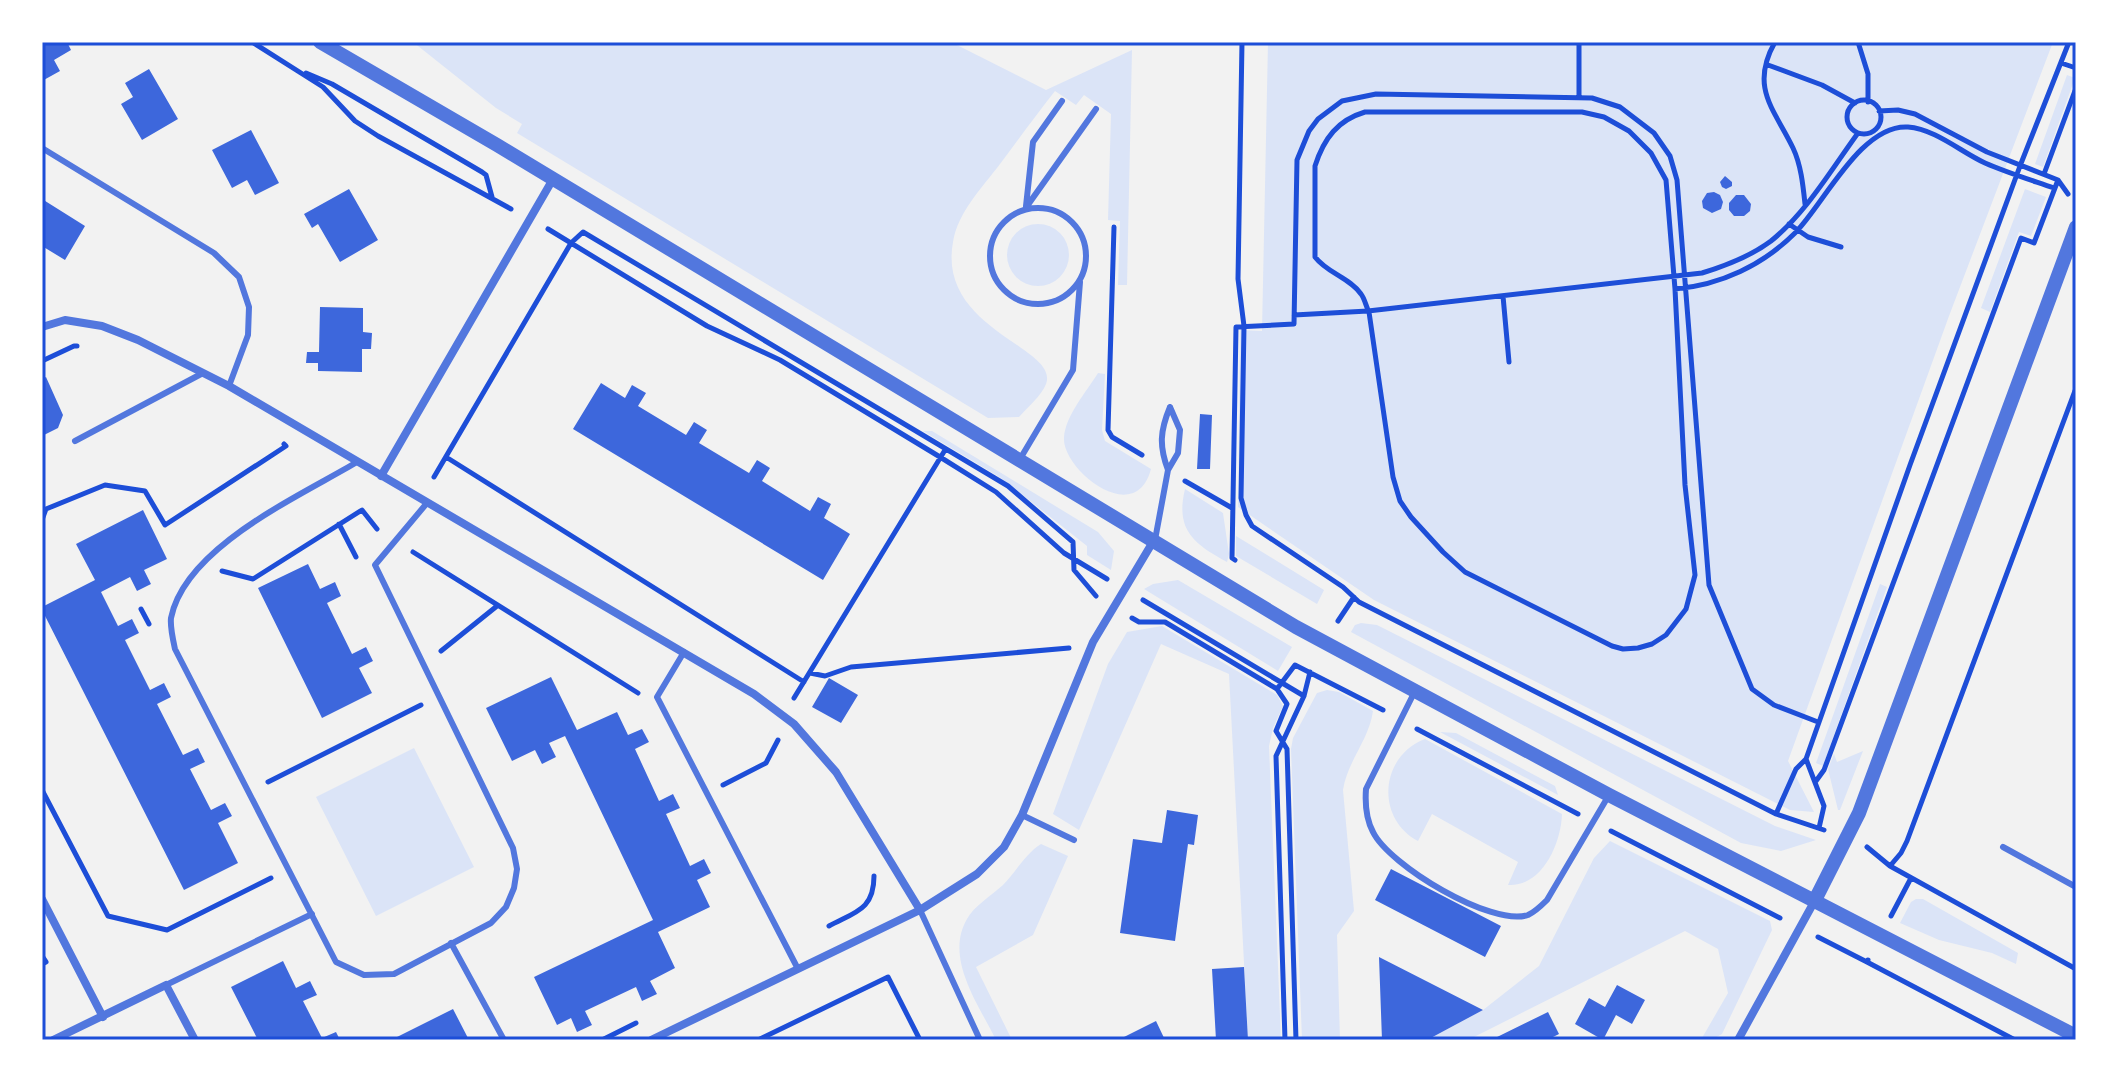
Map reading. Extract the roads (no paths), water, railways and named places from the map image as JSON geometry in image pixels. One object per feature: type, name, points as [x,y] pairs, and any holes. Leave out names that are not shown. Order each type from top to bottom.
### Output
[{"type":"street","points":[[320,42],[1296,627],[1414,693],[2076,1036]]},
{"type":"street","points":[[381,476],[553,179]]},
{"type":"street","points":[[1738,1040],[1859,813],[2076,227]]},
{"type":"street","points":[[42,327],[65,320],[102,326],[138,340],[229,386],[754,694],[794,724],[836,772],[920,910]]},
{"type":"street","points":[[651,1040],[920,910],[977,874],[1004,847],[1022,815],[1090,647],[1155,540]]},
{"type":"street","points":[[42,899],[103,1017]]},
{"type":"street","points":[[53,1040],[166,985],[195,1040]]},
{"type":"lane","points":[[1025,209],[1033,142],[1062,101]]},
{"type":"lane","points":[[1025,209],[1096,109]]},
{"type":"lane","points":[[42,148],[214,253],[239,277],[249,307],[248,335],[229,386]]},
{"type":"lane","points":[[1020,459],[1073,370],[1080,282],[1086,267],[1086,250],[1077,227],[1058,212],[1042,208],[1025,209],[999,227],[992,241],[992,271],[999,285],[1011,296],[1024,303],[1040,305],[1055,302],[1080,282]]},
{"type":"lane","points":[[75,441],[203,373]]},
{"type":"lane","points":[[1155,540],[1168,470],[1178,453],[1180,430],[1170,407],[1161,428],[1160,450],[1168,470]]},
{"type":"lane","points":[[357,462],[225,540],[188,578],[171,619],[175,649],[336,962],[364,975],[394,974],[491,923],[506,907],[514,888],[517,869],[513,848],[375,565],[427,503]]},
{"type":"lane","points":[[684,652],[657,697],[798,969]]},
{"type":"lane","points":[[1414,693],[1366,789],[1365,806],[1372,832],[1398,862],[1473,905],[1499,915],[1528,915],[1537,909],[1547,900],[1609,795]]},
{"type":"lane","points":[[1022,815],[1074,840]]},
{"type":"lane","points":[[2003,847],[2076,887]]},
{"type":"lane","points":[[920,910],[980,1040]]},
{"type":"lane","points":[[166,985],[312,914]]},
{"type":"lane","points":[[451,943],[504,1040]]}]
